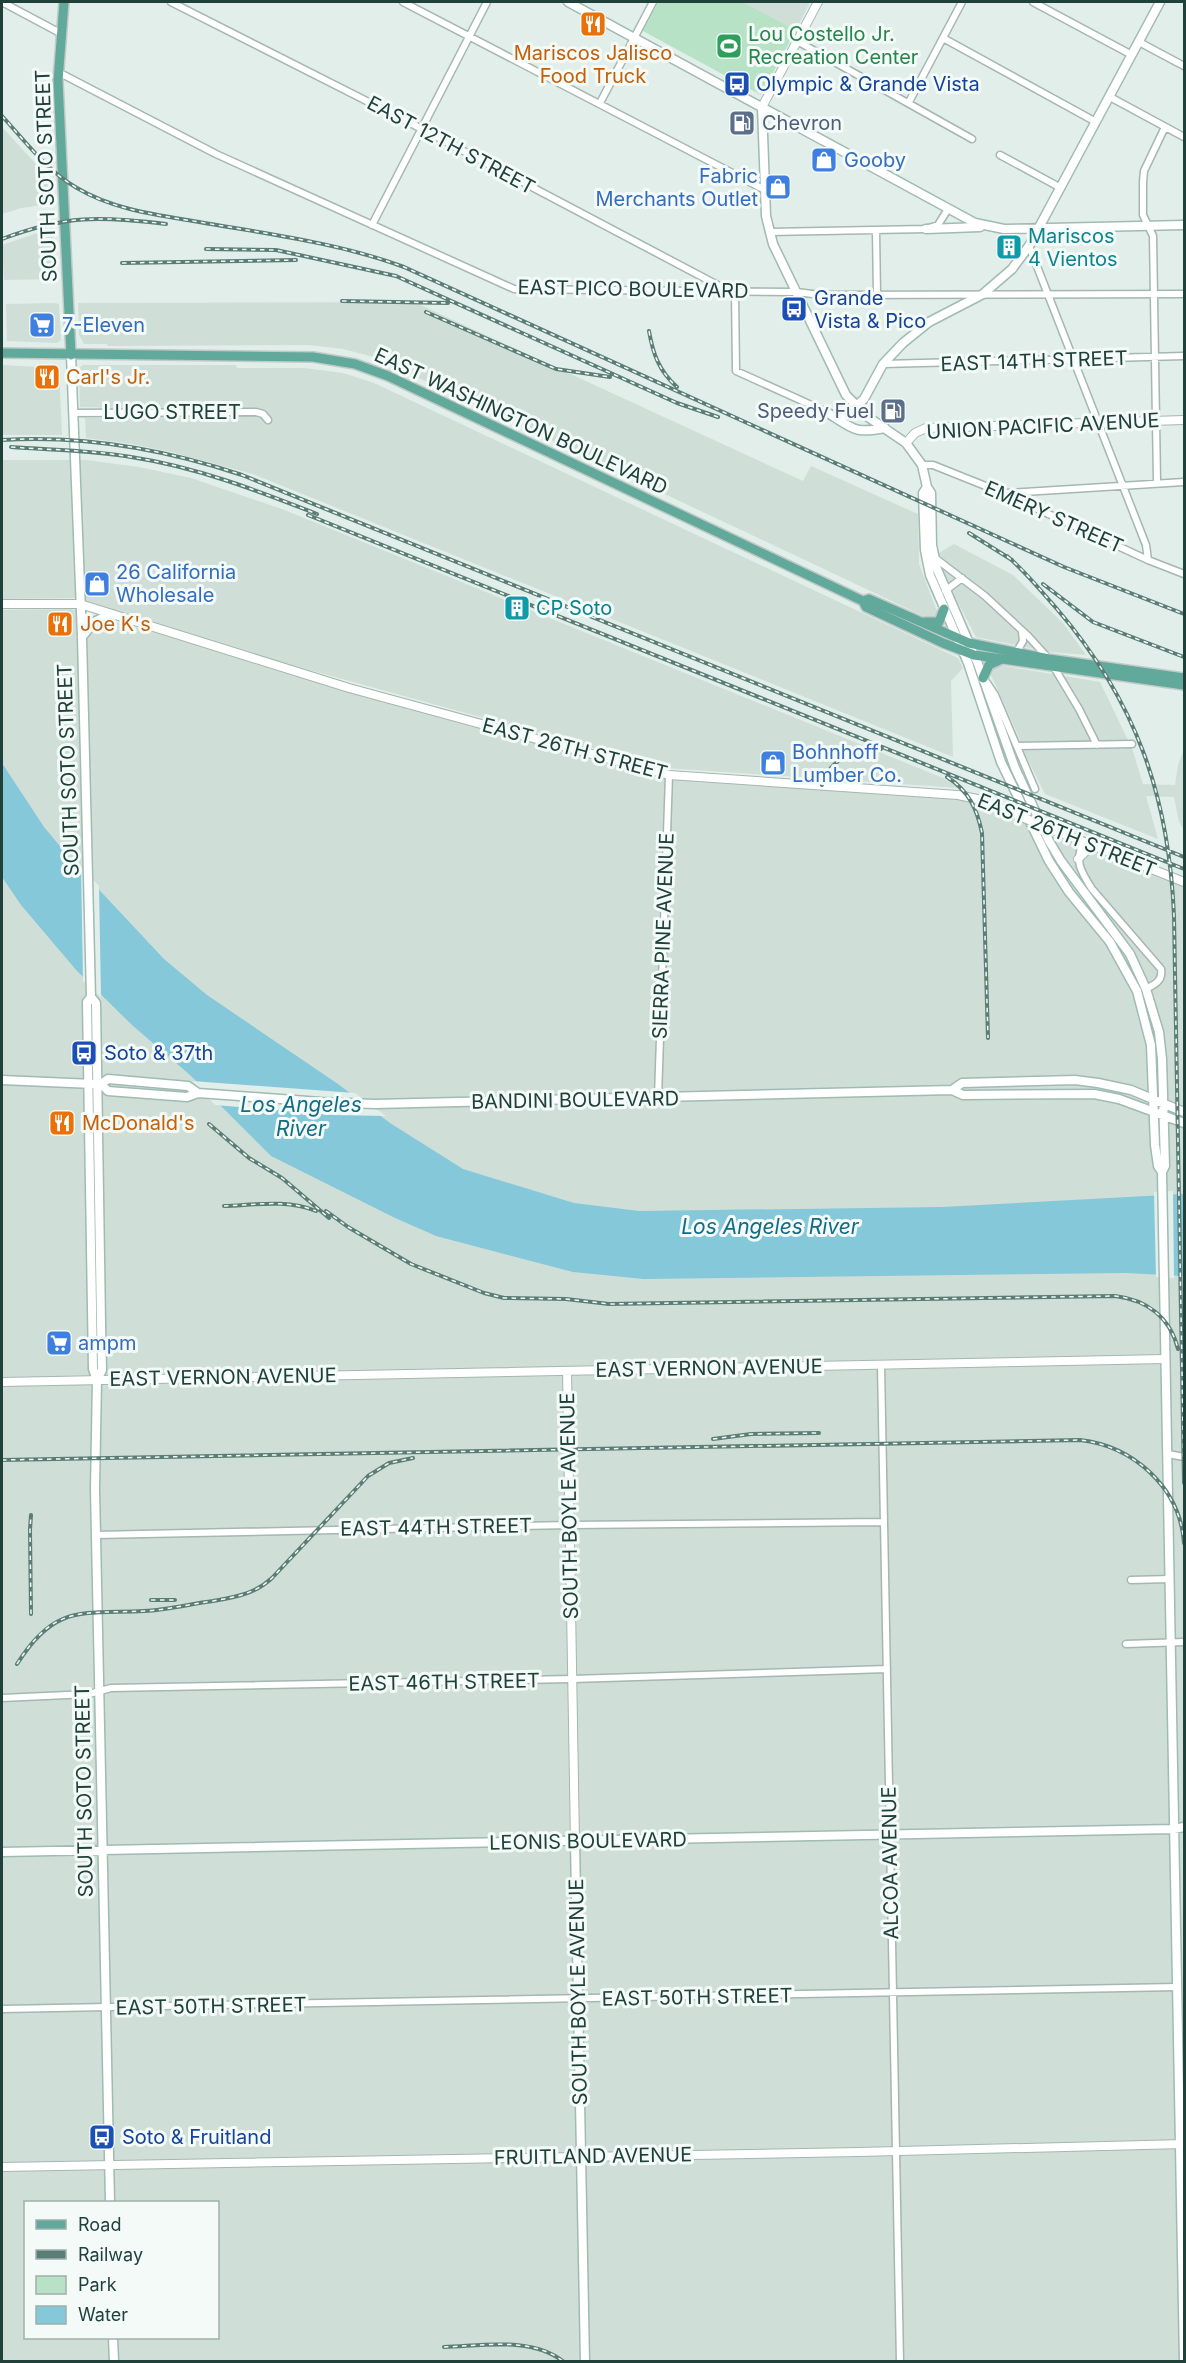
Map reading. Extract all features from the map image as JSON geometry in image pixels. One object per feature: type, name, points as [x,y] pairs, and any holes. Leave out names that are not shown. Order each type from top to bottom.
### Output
[{"type":"main road","name":"SOUTH SOTO STREET","points":[[64,2],[58,72],[82,637],[91,986],[91,998],[87,1002],[95,1084],[93,1369],[97,1380],[96,1535],[110,2201]]},
{"type":"main road","points":[[568,2],[948,210],[987,227]]},
{"type":"main road","points":[[856,406],[864,399],[884,364],[920,327],[983,294],[1012,269],[1039,228],[1160,2]]},
{"type":"main road","points":[[762,107],[769,232],[842,386],[856,406],[906,443],[922,465],[927,487],[931,493],[930,575],[958,639]]},
{"type":"main road","points":[[926,229],[1185,225]]},
{"type":"main road","name":"EAST WASHINGTON BOULEVARD","points":[[2,353],[313,357],[361,366],[388,375],[863,601],[866,607],[966,647],[1016,653],[1051,662],[1185,685]]},
{"type":"main road","points":[[828,413],[863,432],[885,428]]},
{"type":"main road","points":[[930,558],[966,647],[1001,762],[1036,838],[1059,877],[1110,942],[1133,983],[1150,1045],[1158,1166],[1162,1172]]},
{"type":"main road","name":"EAST WASHINGTON BOULEVARD","points":[[863,601],[869,599],[958,639],[974,655],[1000,660],[1051,662],[1185,678]]},
{"type":"main road","points":[[920,622],[939,621],[944,609]]},
{"type":"main road","points":[[82,637],[94,622],[110,614]]},
{"type":"main road","points":[[974,655],[1015,768],[1049,841],[1079,887],[1130,954],[1146,988],[1161,1045],[1165,1166],[1162,1172],[1182,2144],[1184,2361]]},
{"type":"main road","points":[[983,678],[989,665],[1000,660]]},
{"type":"main road","name":"BANDINI BOULEVARD","points":[[2,1080],[95,1084],[108,1090],[187,1097],[198,1093],[375,1104],[952,1090],[963,1095],[1094,1094],[1119,1099],[1181,1121]]},
{"type":"main road","name":"BANDINI BOULEVARD","points":[[952,1090],[962,1083],[1075,1080],[1120,1087],[1185,1112]]},
{"type":"main road","points":[[1164,1137],[1167,1128],[1181,1121]]},
{"type":"main road","points":[[1174,1800],[1184,1811]]},
{"type":"main road","name":"LEONIS BOULEVARD","points":[[2,1852],[575,1842],[1185,1827]]},
{"type":"main road","name":"SOUTH BOYLE AVENUE","points":[[575,1842],[585,2361]]},
{"type":"main road","points":[[113,2339],[114,2361]]},
{"type":"street","points":[[2,2],[62,34]]},
{"type":"street","name":"EAST 12TH STREET","points":[[171,2],[420,128],[732,291]]},
{"type":"street","points":[[403,2],[765,190]]},
{"type":"street","points":[[372,225],[487,2]]},
{"type":"street","points":[[600,103],[653,2]]},
{"type":"street","points":[[762,107],[818,2]]},
{"type":"street","points":[[909,102],[962,2]]},
{"type":"street","points":[[1033,2],[1132,55]]},
{"type":"street","points":[[943,38],[1096,122]]},
{"type":"street","points":[[797,41],[972,139]]},
{"type":"street","points":[[1139,42],[1185,66]]},
{"type":"street","name":"EAST PICO BOULEVARD","points":[[58,72],[216,154],[514,289],[796,292],[821,296],[1185,294]]},
{"type":"street","points":[[1110,97],[1185,137]]},
{"type":"street","points":[[1157,482],[1153,235],[1143,215],[1144,171],[1165,127]]},
{"type":"street","points":[[1000,155],[1061,188]]},
{"type":"street","points":[[769,232],[926,229],[938,225],[948,210]]},
{"type":"street","points":[[876,230],[877,295]]},
{"type":"street","points":[[1029,246],[1146,544],[1148,560]]},
{"type":"street","points":[[732,291],[736,371],[842,418],[856,406]]},
{"type":"street","name":"EAST 14TH STREET","points":[[884,364],[1185,356]]},
{"type":"street","name":"LUGO STREET","points":[[73,413],[256,412],[263,414],[268,420]]},
{"type":"street","name":"UNION PACIFIC AVENUE","points":[[906,443],[915,433],[926,428],[1185,420]]},
{"type":"street","name":"EMERY STREET","points":[[922,465],[933,465],[1004,493],[1148,560],[1185,574]]},
{"type":"street","points":[[1004,493],[1185,482]]},
{"type":"street","points":[[930,558],[962,578],[1009,617],[1051,662],[1097,745]]},
{"type":"street","points":[[945,591],[962,578]]},
{"type":"street","name":"EAST 26TH STREET","points":[[2,604],[80,604],[349,688],[669,775],[958,795],[977,799],[1185,882]]},
{"type":"street","points":[[1016,653],[1023,641],[1022,631]]},
{"type":"street","points":[[983,678],[995,695],[1035,789]]},
{"type":"street","points":[[1017,746],[1132,744]]},
{"type":"street","name":"SIERRA PINE AVENUE","points":[[658,1097],[669,775]]},
{"type":"street","points":[[1083,841],[1078,859],[1081,870],[1092,889],[1161,969],[1160,980],[1146,988]]},
{"type":"street","points":[[1078,859],[1086,851],[1098,847]]},
{"type":"street","name":"EAST VERNON AVENUE","points":[[2,1382],[1165,1359]]},
{"type":"street","name":"ALCOA AVENUE","points":[[881,1365],[900,2361]]},
{"type":"street","name":"SOUTH BOYLE AVENUE","points":[[567,1371],[575,1842]]},
{"type":"street","points":[[1168,1454],[1185,1457]]},
{"type":"street","name":"EAST 44TH STREET","points":[[96,1535],[570,1525],[884,1522]]},
{"type":"street","points":[[1131,1580],[1170,1579]]},
{"type":"street","points":[[1126,1644],[1185,1642]]},
{"type":"street","name":"EAST 46TH STREET","points":[[2,1698],[89,1694],[123,1688],[572,1679],[887,1669]]},
{"type":"street","name":"EAST 50TH STREET","points":[[2,2009],[1177,1988]]},
{"type":"street","name":"FRUITLAND AVENUE","points":[[2,2167],[1182,2144]]},
{"type":"shaded area","points":[[743,2],[810,2],[796,30]]},
{"type":"shaded area","points":[[2,127],[47,176],[50,204],[21,208],[2,214]]},
{"type":"shaded area","points":[[52,228],[58,279],[4,280],[2,245]]},
{"type":"shaded area","points":[[414,302],[803,481],[811,466],[918,514],[919,564],[938,614],[932,620],[374,357],[343,349],[309,345],[108,346],[107,344],[84,344],[79,335],[78,303]]},
{"type":"shaded area","points":[[6,304],[59,304],[61,340],[57,343],[7,341]]},
{"type":"shaded area","points":[[2,365],[59,368],[62,435],[2,435]]},
{"type":"shaded area","points":[[83,365],[236,365],[237,368],[305,368],[343,373],[374,383],[958,658],[963,668],[951,681],[953,757],[253,474],[171,452],[86,438],[85,418],[117,418],[117,408],[80,407],[79,368]]},
{"type":"shaded area","points":[[2,460],[86,460],[139,467],[191,478],[282,509],[943,778],[959,788],[665,768],[259,656],[75,598],[2,599]]},
{"type":"shaded area","points":[[954,544],[1013,575],[1063,623],[1086,655],[1050,652],[976,637],[955,597],[937,554]]},
{"type":"shaded area","points":[[71,609],[661,776],[700,782],[964,799],[1184,887],[1184,2137],[1177,2137],[1181,2361],[2,2361],[2,610]]},
{"type":"shaded area","points":[[998,665],[1100,682],[1128,740],[1021,742],[991,675],[992,669]]},
{"type":"shaded area","points":[[1132,748],[1143,784],[1175,785],[1178,765],[1184,749],[1184,830],[1179,822],[1174,797],[1146,796],[1158,839],[1045,794],[1023,750]]},
{"type":"green space","name":"Lou Costello Jr. Recreation Center","points":[[658,2],[743,2],[796,30],[761,95],[643,31]]},
{"type":"water","name":"Los Angeles River","points":[[2,763],[44,827],[74,863],[164,959],[207,995],[338,1084],[390,1123],[463,1169],[574,1203],[639,1211],[942,1207],[1184,1194],[1184,1276],[1126,1273],[644,1279],[573,1272],[436,1236],[271,1156],[190,1075],[132,1025],[77,971],[21,905],[2,877]]},
{"type":"pier","points":[[81,867],[99,886],[101,997],[83,981]]},
{"type":"pier","points":[[192,1081],[355,1093],[386,1116],[332,1115],[215,1105]]},
{"type":"pier","points":[[1173,1191],[1174,1278],[1156,1277],[1154,1192]]},
{"type":"railway","points":[[2,116],[56,173],[77,188],[106,202],[136,211],[329,245],[404,267],[1064,567],[1184,614]]},
{"type":"railway","points":[[2,239],[45,225],[83,220],[102,219],[166,224]]},
{"type":"railway","points":[[206,249],[276,250],[396,276],[677,403],[718,417]]},
{"type":"railway","points":[[122,263],[296,260]]},
{"type":"railway","points":[[342,301],[448,303]]},
{"type":"railway","points":[[426,312],[556,369],[610,377]]},
{"type":"railway","points":[[649,331],[658,362],[677,387]]},
{"type":"railway","points":[[2,440],[63,440],[123,446],[183,458],[242,475],[1184,857]]},
{"type":"railway","points":[[11,447],[101,453],[155,461],[225,480],[317,514]]},
{"type":"railway","points":[[308,515],[1184,869]]},
{"type":"railway","points":[[969,533],[1012,560]]},
{"type":"railway","points":[[1007,556],[1057,609],[1085,644],[1108,679],[1143,752],[1156,790],[1165,830],[1174,916],[1184,1483]]},
{"type":"railway","points":[[1043,584],[1093,622],[1184,657]]},
{"type":"railway","points":[[822,785],[831,768],[845,756],[862,749],[881,749]]},
{"type":"railway","points":[[947,777],[955,782],[971,801],[982,833],[988,1038]]},
{"type":"railway","points":[[209,1124],[249,1158],[282,1178],[329,1218]]},
{"type":"railway","points":[[224,1206],[282,1204],[316,1211]]},
{"type":"railway","points":[[326,1211],[348,1227],[411,1264],[484,1293],[504,1298],[566,1299],[609,1304],[1115,1296],[1137,1301],[1156,1312],[1169,1328],[1178,1349]]},
{"type":"railway","points":[[713,1439],[751,1434],[819,1433]]},
{"type":"railway","points":[[2,1460],[1080,1440],[1118,1451],[1135,1460],[1150,1473],[1174,1504],[1181,1523],[1184,1543]]},
{"type":"railway","points":[[17,1664],[44,1631],[71,1616],[170,1608],[229,1598],[259,1588],[272,1578],[368,1476],[389,1463],[413,1458]]},
{"type":"railway","points":[[31,1515],[31,1614]]},
{"type":"railway","points":[[151,1600],[175,1600]]},
{"type":"railway","points":[[444,2347],[506,2344],[537,2349],[564,2362]]},
{"type":"place","name":"Mariscos Jalisco Food Truck","points":[[593,24]]},
{"type":"place","name":"Lou Costello Jr. Recreation Center","points":[[729,46]]},
{"type":"place","name":"Olympic & Grande Vista","points":[[737,84]]},
{"type":"place","name":"Chevron","points":[[742,123]]},
{"type":"place","name":"Gooby","points":[[824,160]]},
{"type":"place","name":"Fabric Merchants Outlet","points":[[778,187]]},
{"type":"place","name":"Mariscos 4 Vientos","points":[[1009,247]]},
{"type":"place","name":"Grande Vista & Pico","points":[[794,309]]},
{"type":"place","name":"7-Eleven","points":[[42,325]]},
{"type":"place","name":"Carl's Jr.","points":[[47,377]]},
{"type":"place","name":"Speedy Fuel","points":[[893,411]]},
{"type":"place","name":"26 California Wholesale","points":[[97,584]]},
{"type":"place","name":"CP Soto","points":[[517,608]]},
{"type":"place","name":"Joe K's","points":[[60,624]]},
{"type":"place","name":"Bohnhoff Lumber Co.","points":[[773,763]]},
{"type":"place","name":"Soto & 37th","points":[[84,1053]]},
{"type":"place","name":"McDonald's","points":[[62,1123]]},
{"type":"place","name":"ampm","points":[[59,1343]]},
{"type":"place","name":"Soto & Fruitland","points":[[102,2137]]}]
